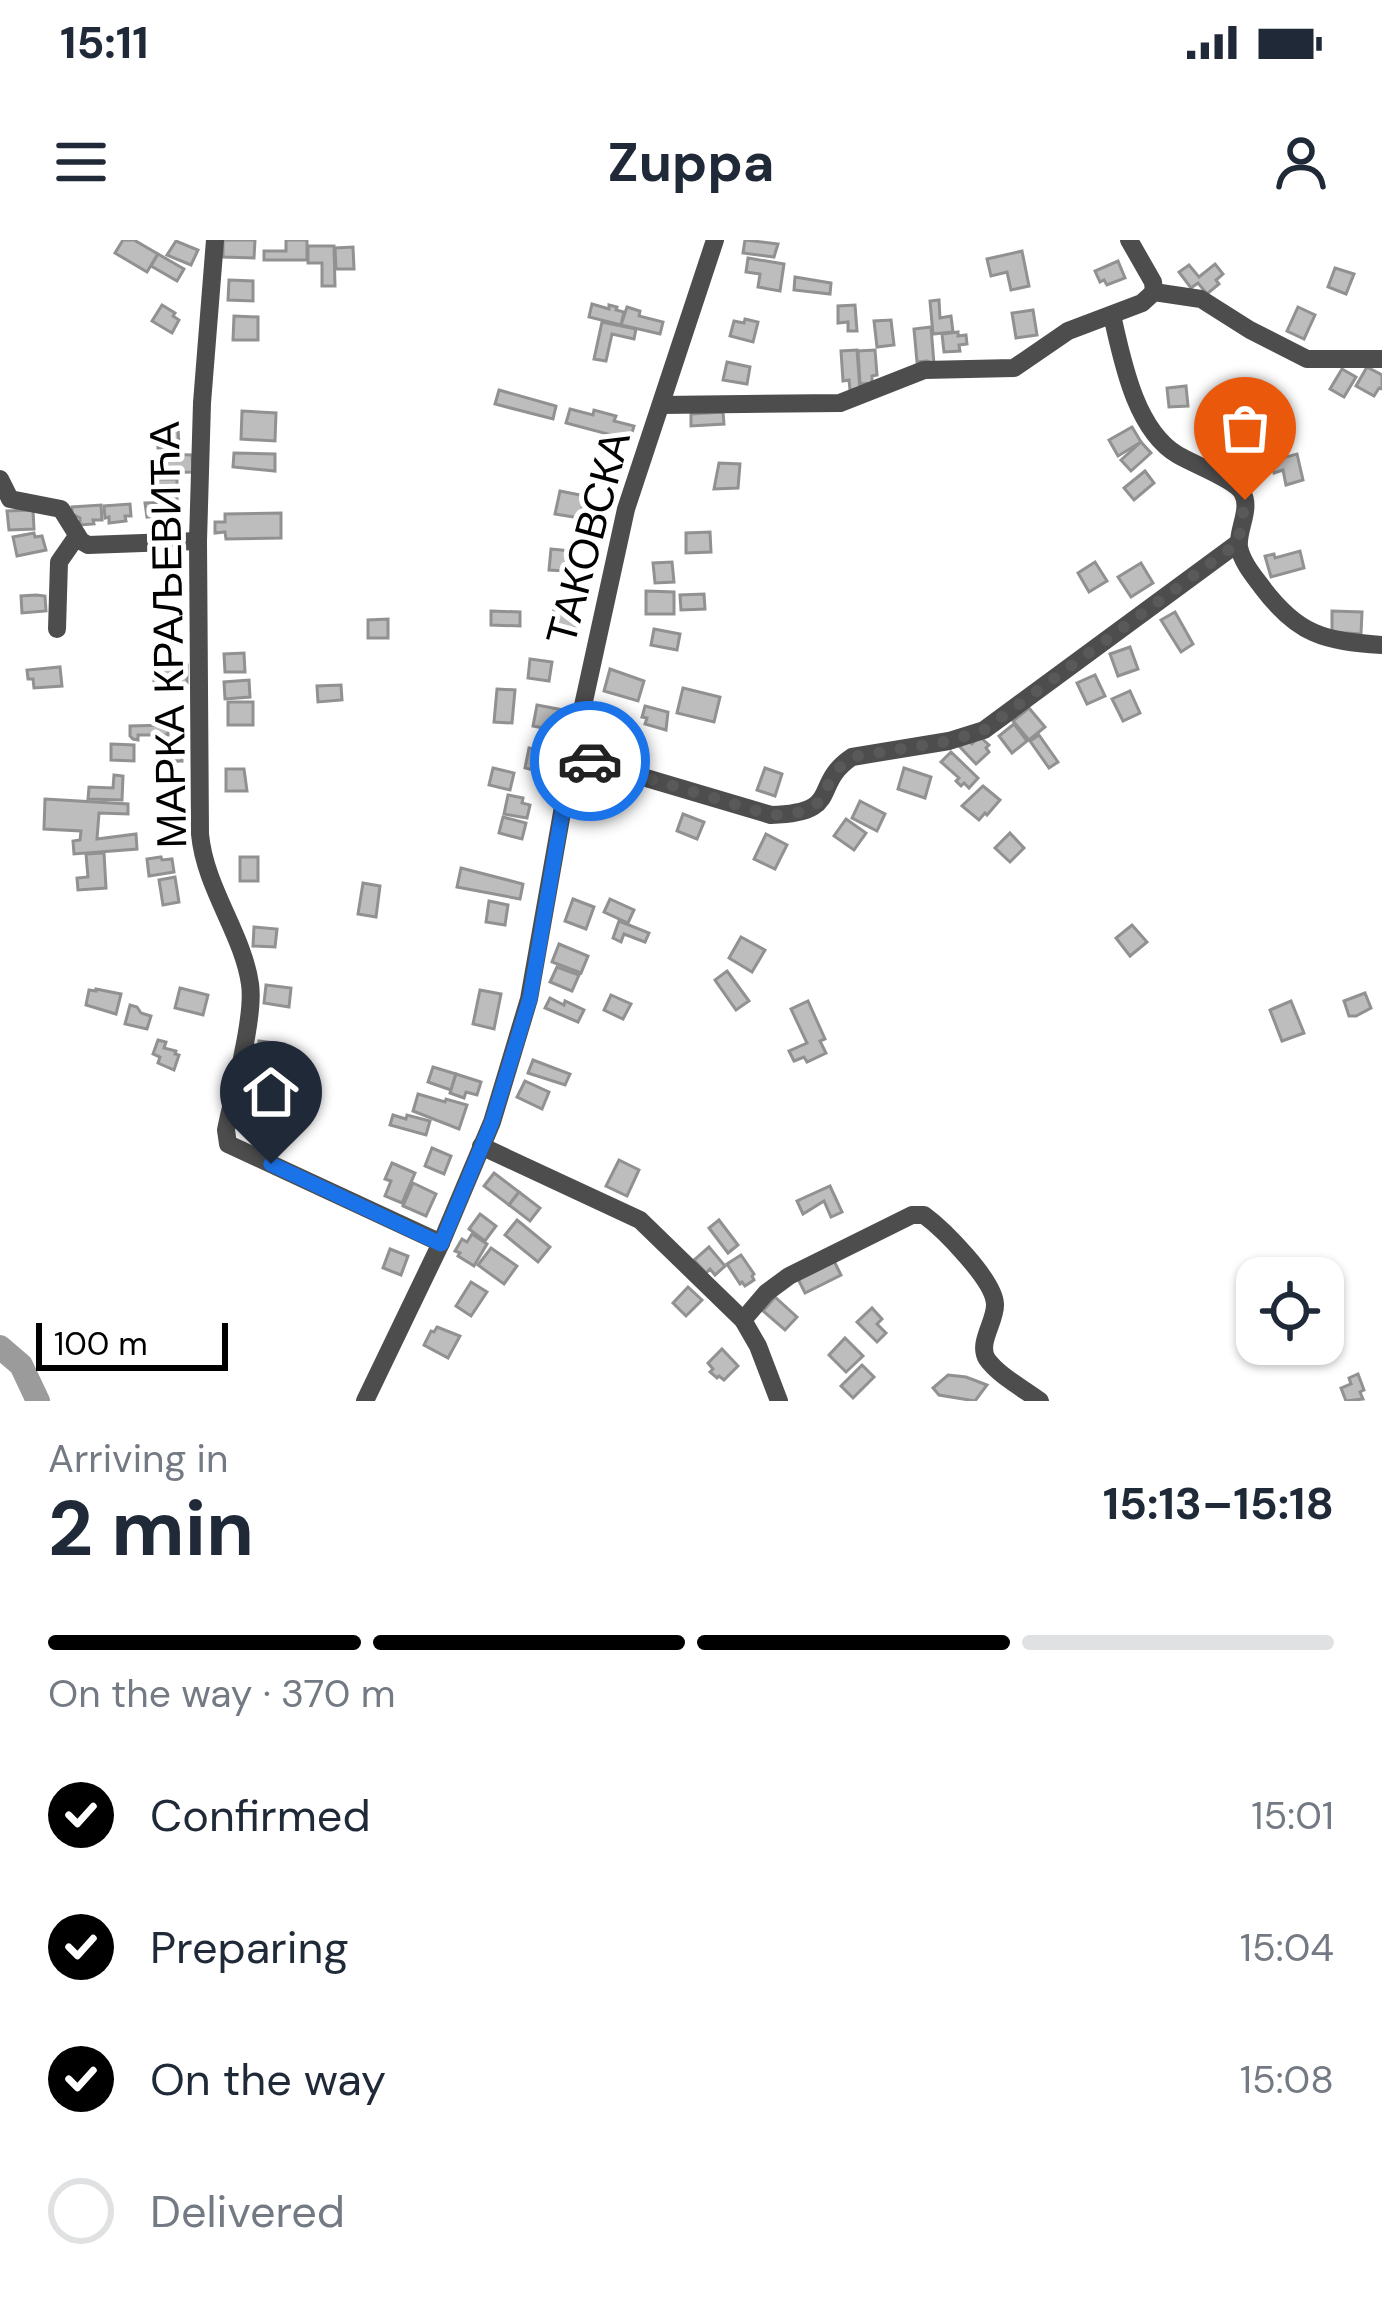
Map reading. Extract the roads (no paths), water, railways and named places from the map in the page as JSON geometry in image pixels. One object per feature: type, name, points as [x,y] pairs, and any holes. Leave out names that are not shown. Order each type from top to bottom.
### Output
[{"type":"street","name":"МАРКА КРАЉЕВИЋА","points":[[214,240],[198,541],[202,854],[251,989],[226,1130],[228,1144],[441,1244]]},
{"type":"street","name":"ТАКОВСКА","points":[[365,1401],[441,1244],[492,1122],[530,998],[572,756],[626,509],[715,240]]},
{"type":"street","points":[[1130,240],[1146,266],[1154,292]]},
{"type":"street","points":[[661,405],[840,403],[924,370],[1014,368],[1068,332],[1142,303],[1154,292]]},
{"type":"street","points":[[1154,292],[1202,299],[1250,331],[1307,359],[1382,359]]},
{"type":"street","points":[[1112,315],[1126,375],[1154,433],[1172,452],[1235,485],[1244,495],[1238,543],[1249,568],[1293,622],[1339,641],[1382,645]]},
{"type":"street","points":[[0,479],[10,499],[61,508],[84,544],[198,541]]},
{"type":"street","points":[[56,628],[59,562],[77,536]]},
{"type":"street","points":[[572,756],[771,815],[811,809],[821,801],[840,766],[852,757],[949,741],[984,730],[1238,543]]},
{"type":"street","points":[[481,1146],[640,1220],[743,1320],[779,1401]]},
{"type":"street","points":[[743,1320],[766,1293],[789,1276],[912,1215],[924,1215],[993,1294],[995,1312],[984,1346],[989,1362],[1040,1401]]},
{"type":"waterway","points":[[0,1347],[21,1365],[38,1401]]}]
